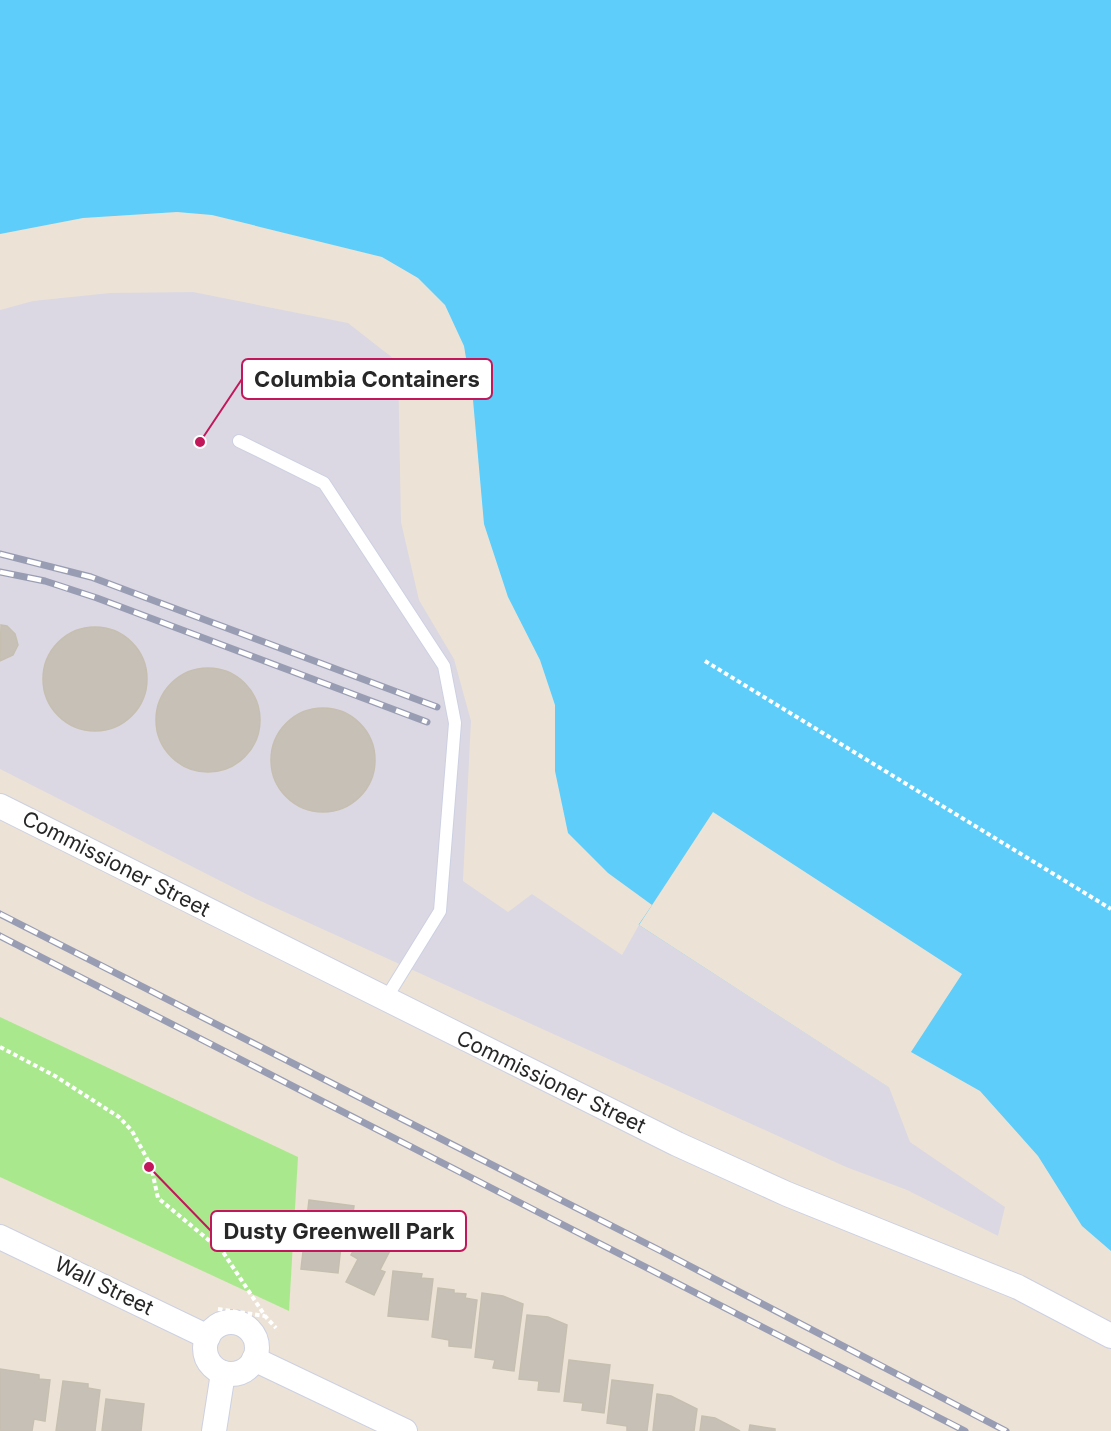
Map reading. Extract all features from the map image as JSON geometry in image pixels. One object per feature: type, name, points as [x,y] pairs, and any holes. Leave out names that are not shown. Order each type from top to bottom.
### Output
[{"type":"street","name":"Commissioner Street","points":[[0,806],[677,1144],[787,1194],[1018,1287],[1111,1336]]},
{"type":"street","name":"Wall Street","points":[[0,1237],[208,1337]]},
{"type":"street","points":[[226,1323],[242,1325],[254,1336],[257,1352],[254,1359],[243,1371],[236,1374],[223,1372],[208,1361],[205,1345],[212,1330],[226,1323]]},
{"type":"street","points":[[254,1359],[405,1431]]},
{"type":"street","points":[[214,1431],[223,1372]]},
{"type":"lane","points":[[239,441],[324,483],[444,666],[455,723],[440,911],[385,1000]]},
{"type":"path","points":[[705,661],[1111,909]]},
{"type":"path","points":[[0,1047],[55,1076],[119,1117],[132,1131],[151,1166],[158,1198],[223,1252],[265,1316],[276,1328]]},
{"type":"path","points":[[219,1309],[265,1316]]},
{"type":"shaded area","points":[[193,292],[348,323],[398,362],[401,522],[419,600],[454,659],[471,721],[463,881],[508,912],[532,894],[622,955],[639,925],[962,974],[889,1087],[910,1142],[1005,1207],[998,1236],[907,1190],[846,1167],[254,898],[0,769],[0,310],[33,301],[110,293]]},
{"type":"green space","points":[[0,1017],[298,1157],[289,1311],[0,1177]]},
{"type":"water","points":[[0,0],[1111,0],[1111,1257],[1082,1238],[989,1126],[940,1095],[889,1087],[639,925],[549,856],[515,707],[448,357],[401,309],[308,277],[197,253],[75,252],[0,268]]},
{"type":"pier","points":[[177,212],[212,215],[382,257],[418,278],[445,305],[464,346],[473,400],[484,524],[508,597],[540,660],[555,705],[555,771],[568,833],[608,873],[652,905],[637,927],[547,859],[531,832],[520,782],[512,708],[495,659],[455,580],[445,359],[399,311],[308,280],[196,256],[75,255],[0,271],[0,234],[83,218]]},
{"type":"pier","points":[[713,812],[962,974],[911,1052],[980,1091],[1038,1156],[1082,1226],[1111,1251],[1111,1260],[1080,1240],[987,1128],[938,1098],[893,1090],[639,925]]},
{"type":"building","points":[[1,625],[7,626],[15,634],[18,645],[13,655],[0,661]]},
{"type":"building","points":[[95,627],[115,631],[132,642],[143,659],[147,679],[143,699],[132,716],[115,727],[95,731],[75,727],[58,716],[47,699],[43,679],[47,659],[58,642],[75,631]]},
{"type":"building","points":[[208,668],[228,672],[245,683],[256,700],[260,720],[256,740],[245,757],[228,768],[208,772],[188,768],[171,757],[160,740],[156,720],[160,700],[171,683],[188,672]]},
{"type":"building","points":[[323,708],[343,712],[360,723],[371,740],[375,760],[371,780],[360,797],[343,808],[323,812],[303,808],[286,797],[275,780],[271,760],[275,740],[286,723],[303,712]]},
{"type":"building","points":[[309,1200],[354,1206],[351,1229],[343,1228],[338,1273],[301,1269]]},
{"type":"building","points":[[375,1223],[398,1235],[380,1270],[385,1272],[374,1295],[346,1282],[358,1259],[351,1255],[362,1234],[369,1237]]},
{"type":"building","points":[[393,1271],[422,1274],[421,1278],[433,1279],[428,1320],[388,1316]]},
{"type":"building","points":[[438,1288],[454,1290],[454,1293],[466,1294],[465,1298],[477,1300],[471,1348],[449,1346],[449,1340],[432,1337]]},
{"type":"building","points":[[482,1293],[503,1296],[523,1304],[514,1371],[493,1368],[495,1360],[475,1357]]},
{"type":"building","points":[[527,1315],[548,1317],[567,1325],[559,1392],[538,1390],[539,1381],[519,1379]]},
{"type":"building","points":[[569,1360],[610,1365],[604,1413],[582,1410],[583,1403],[564,1401]]},
{"type":"building","points":[[0,1369],[39,1375],[39,1379],[50,1380],[45,1421],[34,1419],[32,1431],[0,1431]]},
{"type":"building","points":[[612,1380],[653,1385],[647,1431],[627,1431],[627,1426],[607,1423]]},
{"type":"building","points":[[63,1381],[88,1384],[88,1388],[100,1390],[95,1431],[56,1431]]},
{"type":"building","points":[[657,1394],[671,1396],[697,1409],[694,1431],[653,1431]]},
{"type":"building","points":[[106,1399],[144,1404],[141,1431],[102,1431]]},
{"type":"building","points":[[702,1416],[715,1418],[740,1431],[700,1431]]},
{"type":"building","points":[[750,1425],[775,1429],[775,1431],[749,1431]]},
{"type":"railway","points":[[0,554],[91,577],[437,707]]},
{"type":"railway","points":[[0,572],[45,581],[97,598],[427,722]]},
{"type":"railway","points":[[0,914],[661,1251],[1006,1431]]},
{"type":"railway","points":[[0,936],[965,1431]]},
{"type":"place","name":"Columbia Containers","points":[[200,442]]},
{"type":"place","name":"Dusty Greenwell Park","points":[[149,1167]]}]
